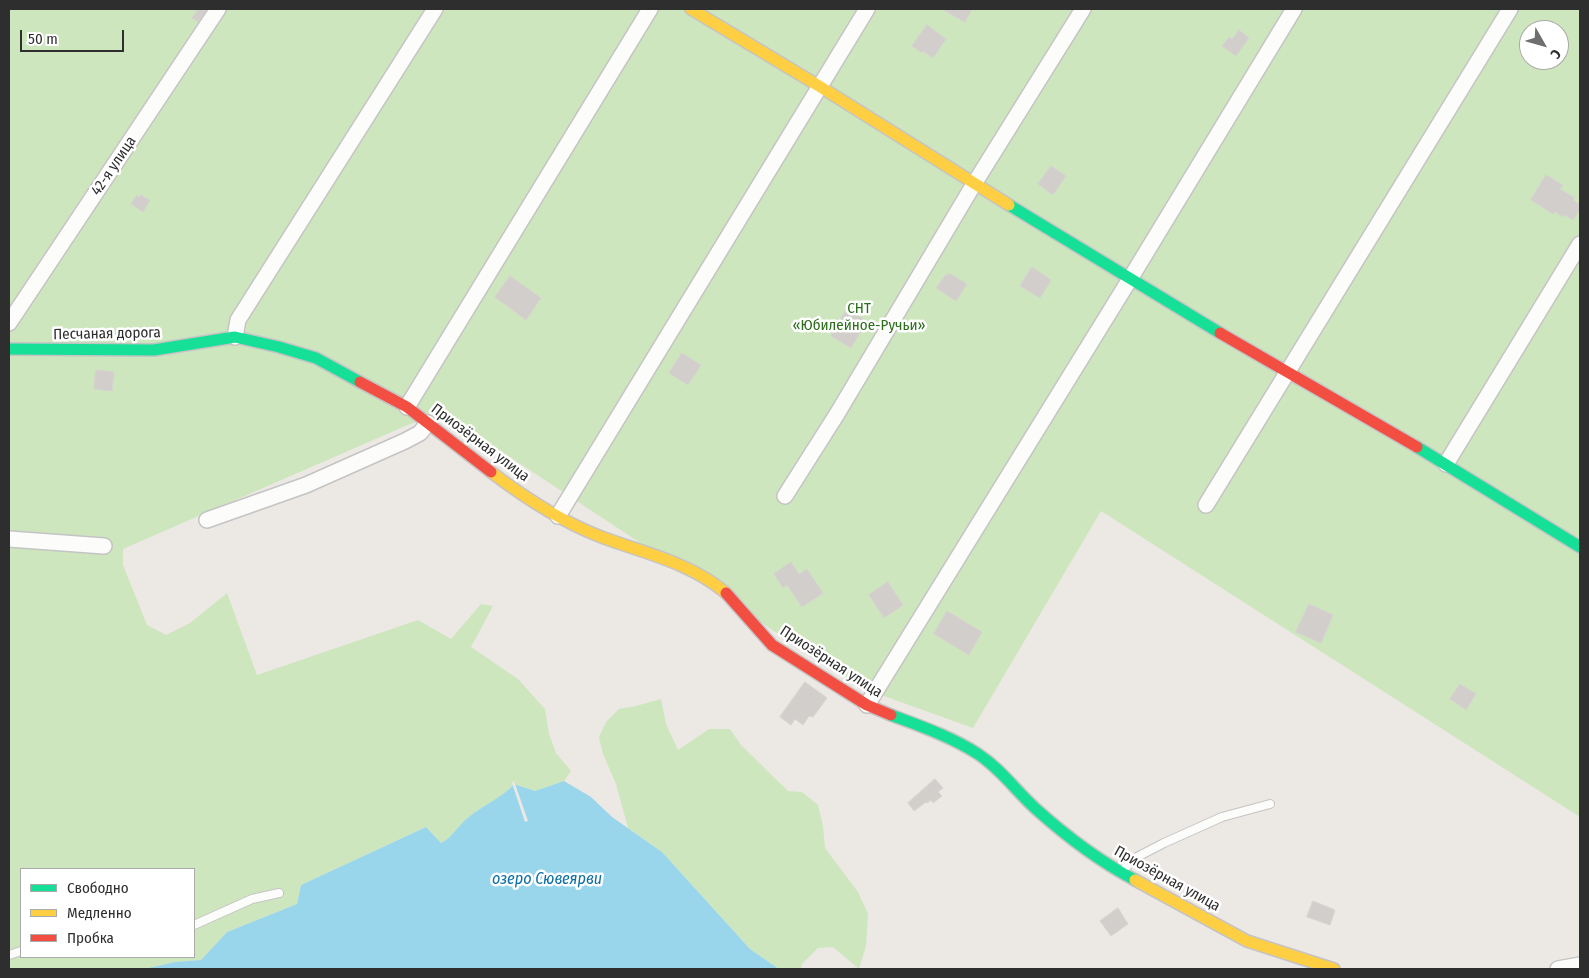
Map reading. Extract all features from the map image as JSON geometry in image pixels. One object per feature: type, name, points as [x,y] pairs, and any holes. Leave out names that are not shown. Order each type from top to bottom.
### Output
[{"type":"street","name":"42-я улица","points":[[9,323],[218,9]]},
{"type":"street","points":[[235,337],[238,320],[435,9]]},
{"type":"street","points":[[407,407],[650,9]]},
{"type":"street","points":[[691,9],[1130,279],[1446,464],[1580,547]]},
{"type":"street","points":[[558,516],[867,9]]},
{"type":"street","points":[[785,496],[837,414],[974,184],[1083,9]]},
{"type":"street","points":[[867,705],[1294,9]]},
{"type":"street","points":[[1206,505],[1510,9]]},
{"type":"street","points":[[1446,464],[1580,244]]},
{"type":"street","name":"Песчаная дорога","points":[[9,349],[154,350],[235,337]]},
{"type":"street","name":"Приозёрная улица","points":[[235,337],[316,358],[407,407],[510,487],[558,516],[602,537],[666,559],[692,571],[724,591],[772,645],[867,705],[944,736],[978,754],[1005,776],[1035,808],[1073,839],[1121,873],[1247,941],[1334,969]]},
{"type":"street","points":[[207,520],[306,485],[405,441],[420,433],[428,423]]},
{"type":"street","points":[[9,538],[104,546]]},
{"type":"street","points":[[1558,969],[1580,965]]},
{"type":"lane","points":[[1121,873],[1137,857],[1164,843],[1222,817],[1270,804]]},
{"type":"lane","points":[[195,924],[252,899],[279,893]]},
{"type":"green space","name":"СНТ «Юбилейное-Ручьи»","points":[[9,9],[1580,9],[1580,817],[1101,511],[973,728],[859,687],[440,411],[123,549],[123,565],[147,625],[166,635],[190,623],[227,593],[257,675],[418,620],[451,639],[481,604],[493,606],[471,647],[518,679],[545,709],[549,734],[556,753],[571,771],[564,781],[535,791],[514,784],[504,794],[470,816],[449,838],[441,843],[426,827],[301,885],[297,904],[227,932],[201,960],[175,962],[144,969],[9,969]]},
{"type":"green space","points":[[661,699],[666,724],[678,750],[709,729],[730,729],[741,745],[788,791],[802,792],[818,805],[823,826],[825,848],[858,892],[868,914],[866,946],[859,969],[833,947],[818,948],[802,964],[801,969],[779,969],[750,949],[662,852],[628,828],[616,784],[603,754],[599,737],[606,722],[619,709]]},
{"type":"water","name":"озеро Сювеярви","points":[[564,781],[591,797],[612,817],[662,852],[750,949],[779,969],[144,969],[175,962],[201,960],[227,932],[297,904],[301,885],[426,827],[441,843],[470,816],[514,784],[535,791]]},
{"type":"pier","points":[[514,781],[528,821],[525,822],[512,783]]},
{"type":"building","points":[[199,9],[207,9],[198,22],[192,18]]},
{"type":"building","points":[[942,9],[972,9],[965,22]]},
{"type":"building","points":[[927,25],[946,39],[933,58],[912,46]]},
{"type":"building","points":[[1239,30],[1249,38],[1236,56],[1222,46],[1229,37],[1232,39]]},
{"type":"building","points":[[1051,166],[1066,176],[1053,195],[1038,184]]},
{"type":"building","points":[[1546,175],[1563,185],[1560,189],[1575,198],[1573,200],[1580,205],[1580,209],[1573,220],[1555,212],[1553,214],[1531,200]]},
{"type":"building","points":[[137,195],[150,200],[143,212],[131,204]]},
{"type":"building","points":[[1032,267],[1051,280],[1040,298],[1020,286]]},
{"type":"building","points":[[949,273],[967,284],[956,301],[936,288],[946,274],[948,275]]},
{"type":"building","points":[[510,276],[541,298],[526,320],[495,297]]},
{"type":"building","points":[[845,312],[851,316],[853,313],[867,321],[851,348],[831,336]]},
{"type":"building","points":[[682,353],[701,365],[688,385],[669,373]]},
{"type":"building","points":[[96,370],[114,372],[112,391],[94,389]]},
{"type":"building","points":[[791,562],[799,574],[807,569],[823,593],[802,607],[787,585],[783,588],[774,574]]},
{"type":"building","points":[[888,582],[903,605],[884,618],[869,595]]},
{"type":"building","points":[[1309,604],[1333,615],[1321,643],[1296,632]]},
{"type":"building","points":[[947,611],[982,632],[969,655],[934,634]]},
{"type":"building","points":[[805,682],[827,698],[813,717],[809,716],[803,725],[795,719],[791,725],[780,717]]},
{"type":"building","points":[[1460,684],[1476,694],[1466,710],[1450,699]]},
{"type":"building","points":[[935,779],[943,788],[938,792],[942,796],[933,803],[931,800],[926,802],[914,811],[908,803]]},
{"type":"building","points":[[1313,901],[1335,910],[1330,925],[1307,917]]},
{"type":"building","points":[[1118,908],[1128,924],[1111,936],[1100,921]]},
{"type":"traffic: fast","points":[[1009,205],[1220,333]]},
{"type":"traffic: fast","points":[[9,349],[154,350],[235,337],[316,358],[360,382]]},
{"type":"traffic: fast","points":[[1417,447],[1580,547]]},
{"type":"traffic: fast","points":[[891,715],[947,737],[978,754],[994,766],[1059,829],[1083,848],[1135,880]]},
{"type":"traffic: slow","points":[[691,9],[819,86],[1009,205]]},
{"type":"traffic: slow","points":[[491,472],[531,500],[574,525],[604,538],[683,566],[726,593]]},
{"type":"traffic: slow","points":[[1135,880],[1247,941],[1334,969]]},
{"type":"traffic: jam","points":[[1220,333],[1417,447]]},
{"type":"traffic: jam","points":[[360,382],[407,407],[491,472]]},
{"type":"traffic: jam","points":[[726,593],[772,645],[867,705],[891,715]]}]
